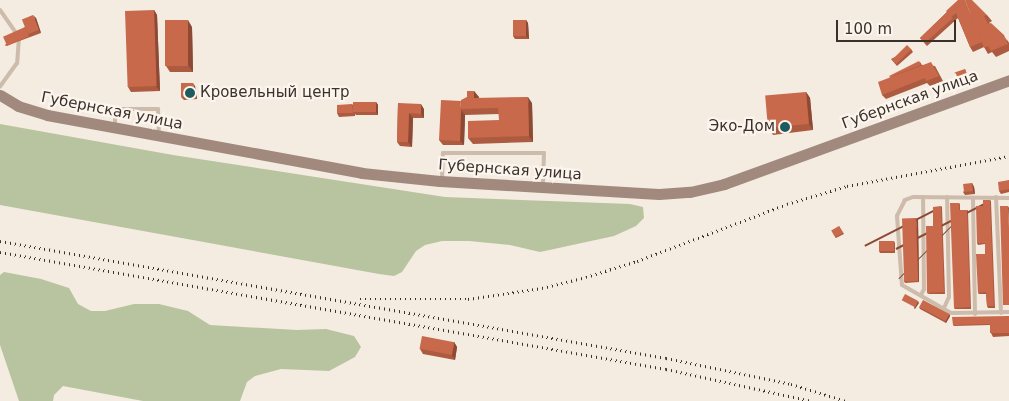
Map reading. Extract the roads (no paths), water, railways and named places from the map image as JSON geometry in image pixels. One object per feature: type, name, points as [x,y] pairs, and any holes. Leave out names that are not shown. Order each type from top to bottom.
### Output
[{"type":"main road","name":"Губернская улица","points":[[0,95],[18,106],[47,115],[362,173],[442,181],[658,194],[690,192],[724,184],[1009,80]]},
{"type":"lane","points":[[0,10],[19,37],[17,63],[0,86]]},
{"type":"lane","points":[[115,128],[115,109],[158,109],[159,136]]},
{"type":"lane","points":[[442,181],[443,153],[544,153],[544,187]]},
{"type":"lane","points":[[921,295],[924,289],[923,197]]},
{"type":"lane","points":[[1009,198],[923,197],[905,200],[897,216],[902,285],[951,312],[975,314],[1009,312]]},
{"type":"lane","points":[[944,308],[949,297],[947,197]]},
{"type":"lane","points":[[996,197],[1001,313]]},
{"type":"lane","points":[[973,199],[975,314]]},
{"type":"railway","points":[[360,299],[468,299],[542,288],[637,261],[787,204],[847,186],[1009,156]]},
{"type":"railway","points":[[0,241],[666,358],[791,384],[846,401]]},
{"type":"railway","points":[[0,252],[666,369],[811,401]]},
{"type":"place","name":"Кровельный центр","points":[[190,93]]},
{"type":"place","name":"Эко-Дом","points":[[785,127]]}]
